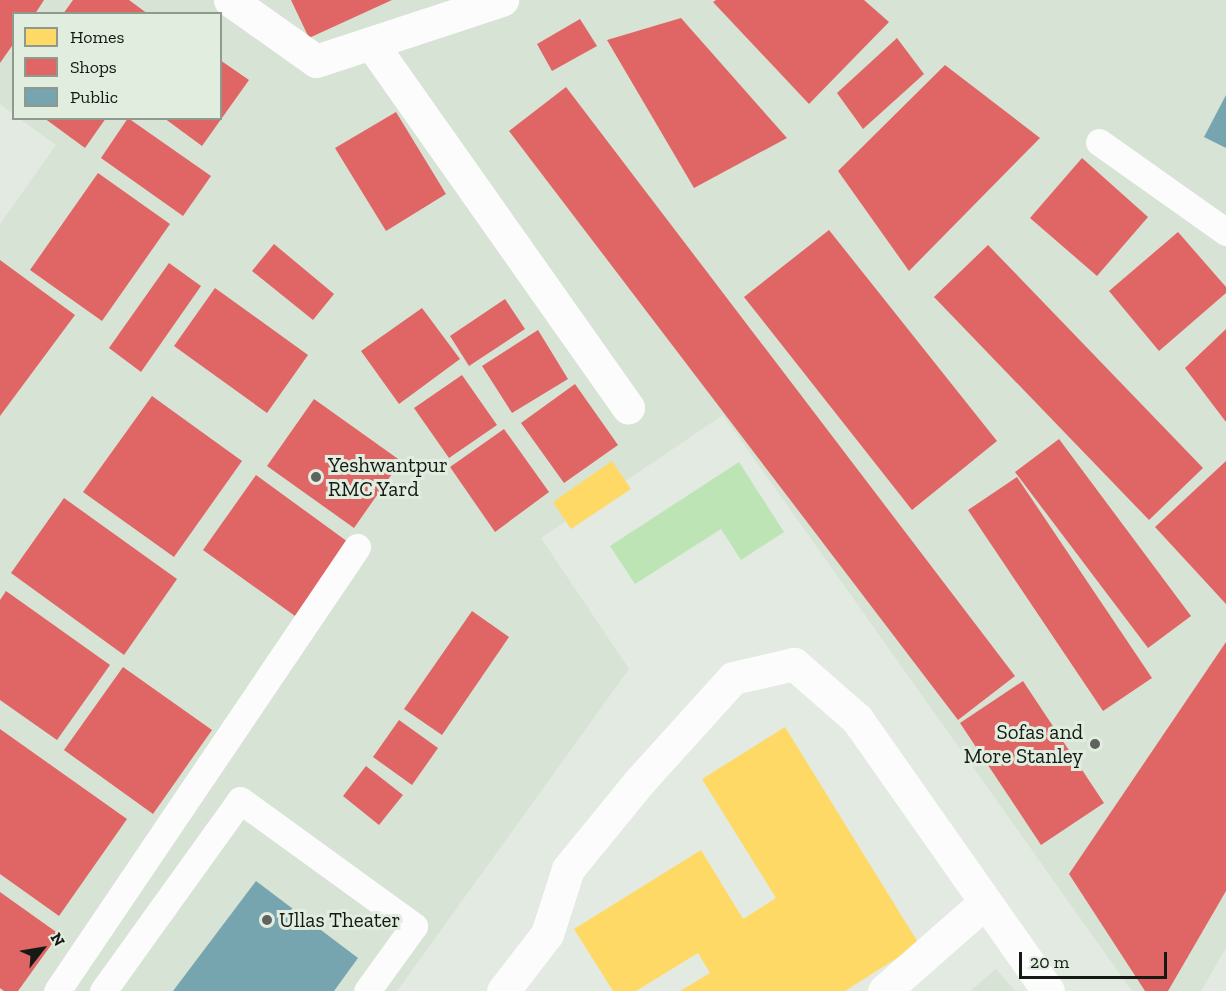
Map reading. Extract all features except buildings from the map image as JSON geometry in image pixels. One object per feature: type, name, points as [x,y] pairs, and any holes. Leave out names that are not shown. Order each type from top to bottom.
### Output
[{"type":"street","points":[[230,0],[316,61],[502,0]]},
{"type":"street","points":[[371,43],[628,407]]},
{"type":"street","points":[[504,991],[547,934],[568,869],[639,782],[733,678],[794,664],[857,719],[984,903],[1048,991]]},
{"type":"street","points":[[884,991],[984,903]]},
{"type":"lane","points":[[1099,142],[1226,232]]},
{"type":"lane","points":[[57,991],[357,548]]},
{"type":"lane","points":[[103,991],[240,800],[414,926],[367,991]]},
{"type":"shaded area","name":"Yeshwantpur RMC Yard","points":[[0,0],[1226,0],[1226,948],[1201,991],[1132,991],[723,415],[541,538],[629,669],[397,991],[0,991],[0,224],[56,145],[21,120],[222,120],[222,12],[12,12],[12,113],[0,104]]},
{"type":"shaded area","points":[[739,462],[784,532],[741,560],[721,529],[635,584],[610,546]]},
{"type":"shaded area","points":[[996,969],[1015,991],[970,991]]},
{"type":"place","name":"Yeshwantpur RMC Yard","points":[[316,477]]},
{"type":"place","name":"Sofas and More Stanley","points":[[1095,744]]},
{"type":"place","name":"Ullas Theater","points":[[267,920]]}]
